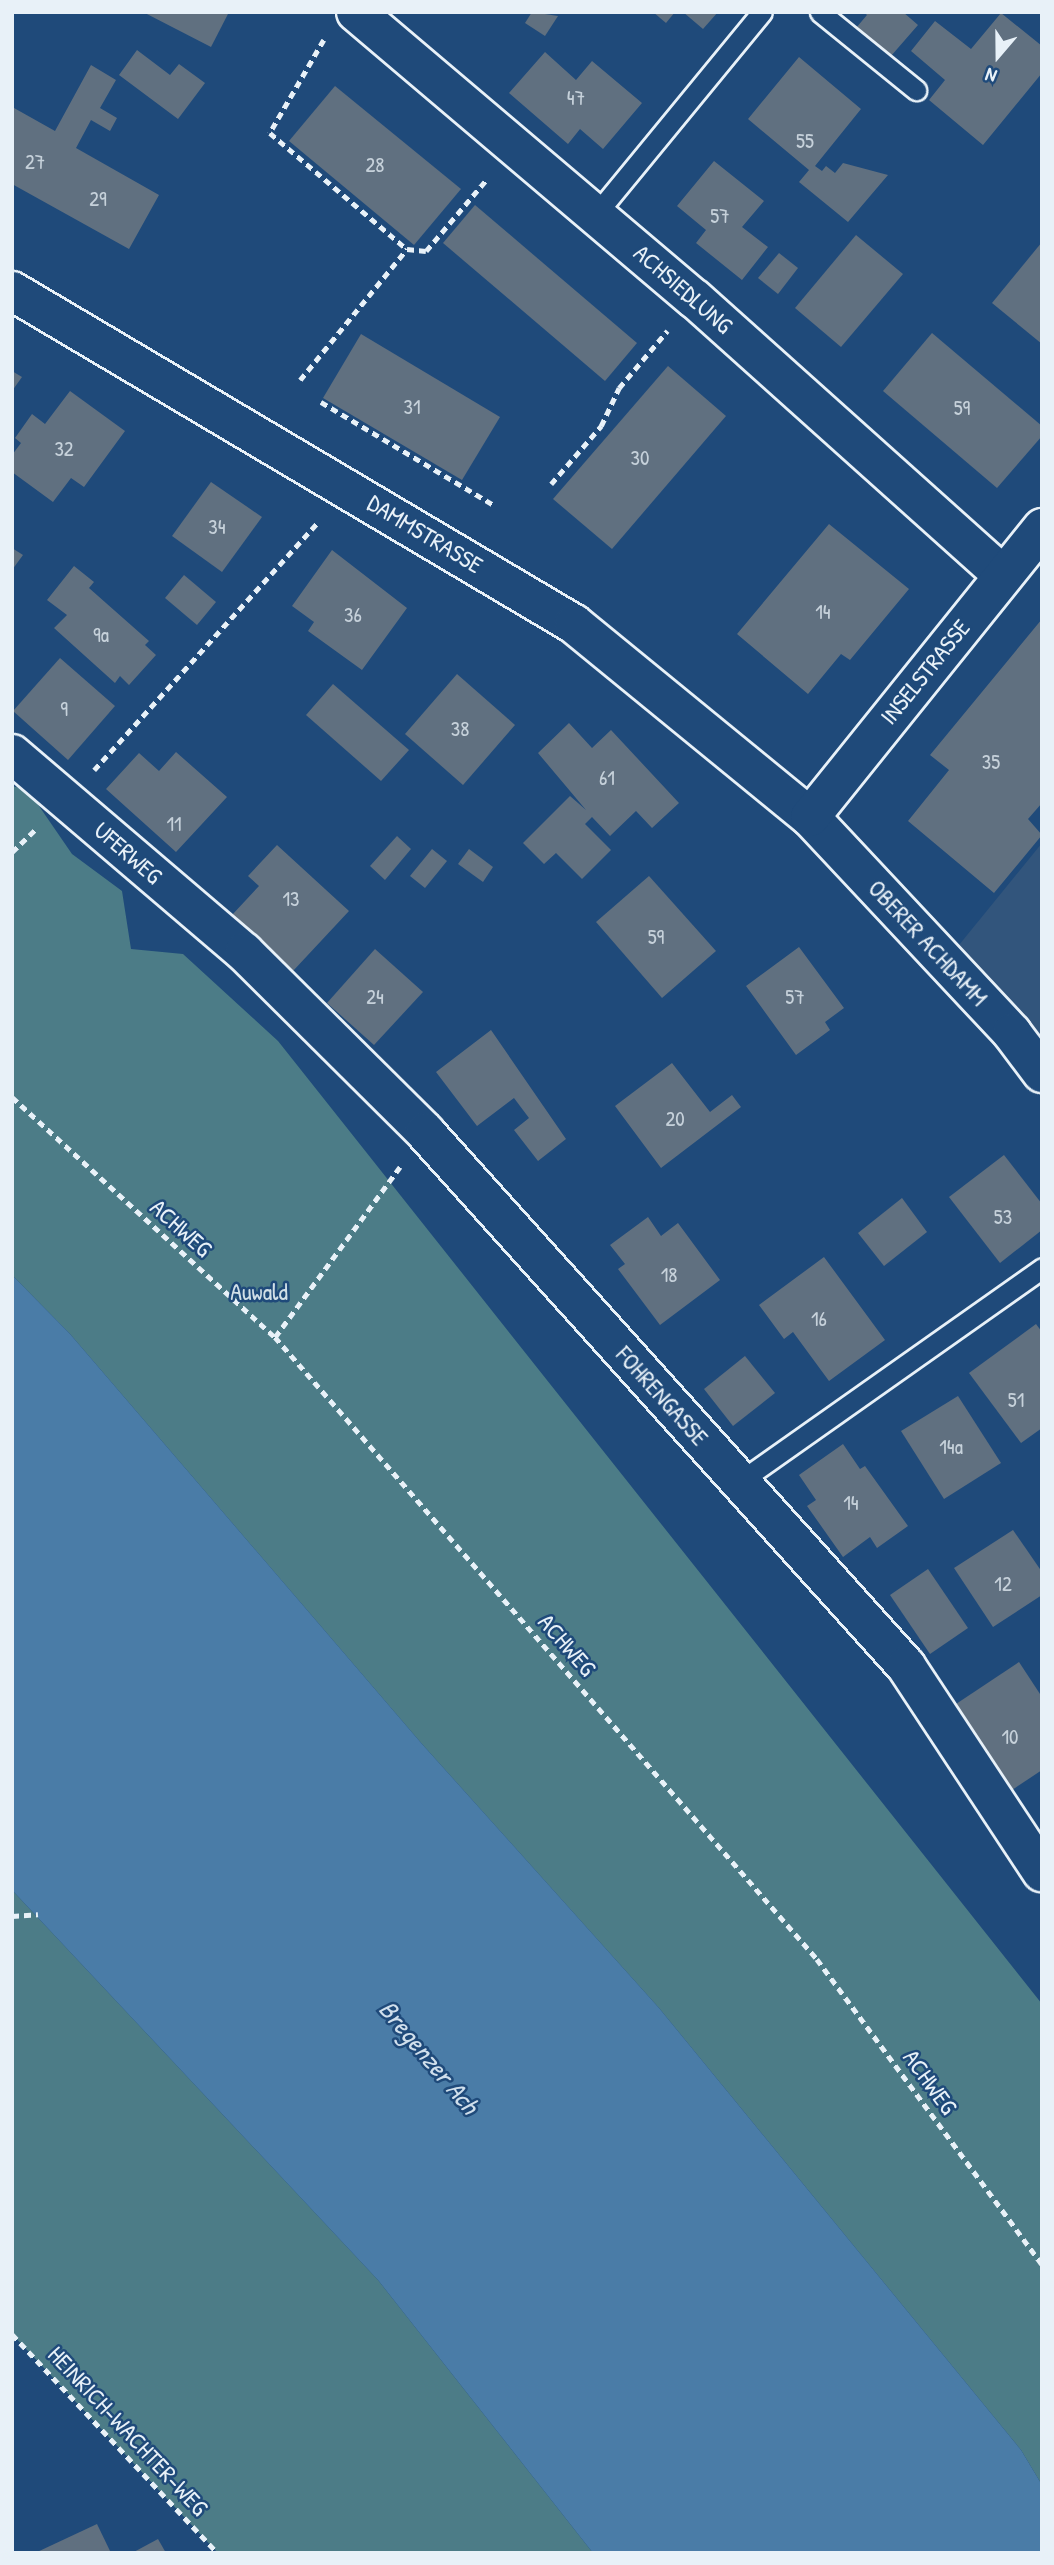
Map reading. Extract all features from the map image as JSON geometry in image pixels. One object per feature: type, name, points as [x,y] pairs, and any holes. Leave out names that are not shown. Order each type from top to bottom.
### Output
[{"type":"street","name":"ACHSIEDLUNG","points":[[356,12],[695,299],[1003,575]]},
{"type":"street","name":"DAMMSTRASSE","points":[[12,291],[349,487],[574,624],[810,817]]},
{"type":"street","name":"INSELSTRASSE","points":[[810,817],[1042,528]]},
{"type":"street","name":"UFERWEG","points":[[12,754],[244,952]]},
{"type":"street","name":"OBERER ACHDAMM","points":[[810,817],[1012,1033],[1042,1073]]},
{"type":"street","name":"FOHRENGASSE","points":[[244,952],[425,1132],[905,1665],[1042,1872]]},
{"type":"lane","points":[[596,214],[762,12]]},
{"type":"lane","points":[[820,12],[916,90]]},
{"type":"lane","points":[[739,1482],[1042,1268]]},
{"type":"path","points":[[326,36],[270,133],[407,249],[426,251],[514,145]]},
{"type":"path","points":[[300,380],[407,249]]},
{"type":"path","points":[[551,484],[601,426],[618,388],[695,299]]},
{"type":"path","points":[[321,402],[494,505]]},
{"type":"path","points":[[66,800],[349,487]]},
{"type":"path","name":"ACHWEG","points":[[12,1097],[275,1337],[817,1959],[1042,2264]]},
{"type":"path","points":[[275,1337],[425,1132]]},
{"type":"path","points":[[12,1916],[38,1914]]},
{"type":"path","points":[[1037,2257],[1042,2248]]},
{"type":"path","name":"HEINRICH-WACHTER-WEG","points":[[12,2334],[218,2553]]},
{"type":"shaded area","points":[[1042,843],[1042,1076],[959,945]]},
{"type":"green space","name":"Auwald","points":[[12,786],[28,790],[72,854],[122,891],[131,949],[183,954],[278,1041],[1042,2004],[1042,2485],[1021,2450],[659,2008],[422,1744],[70,1334],[12,1275]]},
{"type":"green space","points":[[12,1890],[378,2280],[593,2553],[218,2553],[12,2334]]},
{"type":"water","name":"Bregenzer Ach","points":[[12,1275],[70,1334],[422,1744],[659,2008],[1021,2450],[1042,2485],[1042,2553],[593,2553],[378,2280],[12,1890]]},
{"type":"building","points":[[143,12],[229,12],[211,47]]},
{"type":"building","points":[[532,12],[558,16],[545,36],[525,23]]},
{"type":"building","points":[[653,12],[675,12],[666,23]]},
{"type":"building","points":[[683,12],[718,12],[703,29]]},
{"type":"building","points":[[864,12],[903,12],[918,25],[891,56],[856,28],[867,15]]},
{"type":"building","points":[[1001,13],[1042,46],[1042,73],[983,145],[929,100],[945,80],[911,51],[935,21],[971,49]]},
{"type":"building","points":[[137,50],[170,75],[179,64],[205,83],[178,119],[119,75]]},
{"type":"building","points":[[545,52],[576,80],[592,61],[642,103],[603,149],[580,129],[568,144],[509,93]]},
{"type":"building","points":[[799,57],[861,109],[815,166],[822,171],[826,166],[835,173],[843,163],[888,175],[848,222],[799,182],[809,170],[748,119]]},
{"type":"building","points":[[91,65],[116,80],[100,108],[117,118],[110,131],[91,120],[76,148],[159,195],[129,249],[12,184],[14,108],[55,131]]},
{"type":"building","points":[[335,86],[461,189],[414,245],[289,141]]},
{"type":"building","points":[[714,161],[764,201],[742,227],[768,247],[742,280],[696,243],[706,230],[677,206]]},
{"type":"building","points":[[475,205],[637,343],[605,381],[443,243]]},
{"type":"building","points":[[856,235],[903,274],[841,347],[795,308]]},
{"type":"building","points":[[1042,242],[1042,344],[992,303]]},
{"type":"building","points":[[779,253],[798,268],[778,294],[758,278]]},
{"type":"building","points":[[932,333],[1042,426],[1042,436],[997,488],[883,391]]},
{"type":"building","points":[[361,334],[500,417],[462,480],[323,398]]},
{"type":"building","points":[[668,366],[726,416],[612,549],[553,499]]},
{"type":"building","points":[[12,371],[22,377],[12,391]]},
{"type":"building","points":[[70,391],[125,431],[84,487],[71,478],[53,502],[12,472],[12,455],[21,443],[15,438],[32,414],[45,424]]},
{"type":"building","points":[[211,482],[262,517],[222,572],[172,536]]},
{"type":"building","points":[[829,524],[909,589],[850,660],[841,654],[808,694],[737,634]]},
{"type":"building","points":[[12,548],[23,555],[12,570]]},
{"type":"building","points":[[332,550],[407,608],[362,670],[308,631],[314,622],[292,606]]},
{"type":"building","points":[[74,566],[94,582],[89,588],[149,641],[145,645],[156,655],[129,685],[120,676],[115,683],[54,628],[67,615],[47,600]]},
{"type":"building","points":[[184,575],[216,602],[197,625],[165,598]]},
{"type":"building","points":[[1042,619],[1042,803],[1028,819],[1042,835],[994,893],[908,821],[949,770],[930,755]]},
{"type":"building","points":[[60,658],[115,706],[68,760],[13,711]]},
{"type":"building","points":[[457,674],[515,725],[463,785],[405,734]]},
{"type":"building","points":[[333,684],[409,750],[381,781],[306,715]]},
{"type":"building","points":[[569,723],[592,748],[611,730],[679,803],[652,828],[636,811],[610,836],[592,817],[585,824],[611,850],[582,879],[556,853],[544,864],[523,843],[570,796],[586,810],[538,753]]},
{"type":"building","points":[[176,752],[227,797],[176,852],[106,789],[139,753],[159,771]]},
{"type":"building","points":[[397,836],[411,849],[385,880],[370,866]]},
{"type":"building","points":[[277,845],[349,911],[293,971],[232,915],[259,886],[248,876]]},
{"type":"building","points":[[432,849],[447,861],[425,888],[410,876]]},
{"type":"building","points":[[469,849],[493,867],[483,882],[458,864]]},
{"type":"building","points":[[649,876],[716,951],[662,998],[596,922]]},
{"type":"building","points":[[799,947],[844,1008],[825,1022],[830,1030],[796,1055],[746,986]]},
{"type":"building","points":[[375,949],[423,992],[374,1045],[327,1003]]},
{"type":"building","points":[[491,1030],[566,1139],[538,1161],[514,1130],[529,1118],[514,1098],[477,1126],[436,1072]]},
{"type":"building","points":[[672,1063],[710,1112],[732,1095],[741,1107],[661,1168],[615,1106]]},
{"type":"building","points":[[1004,1155],[1042,1204],[1042,1230],[1000,1263],[949,1197]]},
{"type":"building","points":[[902,1198],[927,1232],[884,1266],[858,1233]]},
{"type":"building","points":[[648,1217],[661,1236],[678,1223],[720,1280],[660,1325],[618,1269],[625,1264],[610,1245]]},
{"type":"building","points":[[824,1257],[885,1340],[829,1381],[793,1332],[784,1339],[759,1305]]},
{"type":"building","points":[[1036,1324],[1042,1332],[1042,1428],[1021,1443],[969,1373]]},
{"type":"building","points":[[745,1356],[775,1393],[733,1426],[704,1389]]},
{"type":"building","points":[[958,1396],[1001,1463],[944,1499],[901,1431]]},
{"type":"building","points":[[843,1444],[860,1469],[865,1466],[908,1526],[877,1548],[870,1537],[843,1557],[807,1506],[816,1500],[799,1475]]},
{"type":"building","points":[[1013,1530],[1042,1572],[1042,1595],[993,1627],[954,1568]]},
{"type":"building","points":[[928,1569],[968,1628],[930,1654],[890,1595]]},
{"type":"building","points":[[1019,1662],[1042,1697],[1042,1770],[1012,1790],[956,1704]]},
{"type":"building","points":[[97,2524],[111,2553],[35,2553]]},
{"type":"building","points":[[158,2539],[166,2553],[132,2553]]}]
